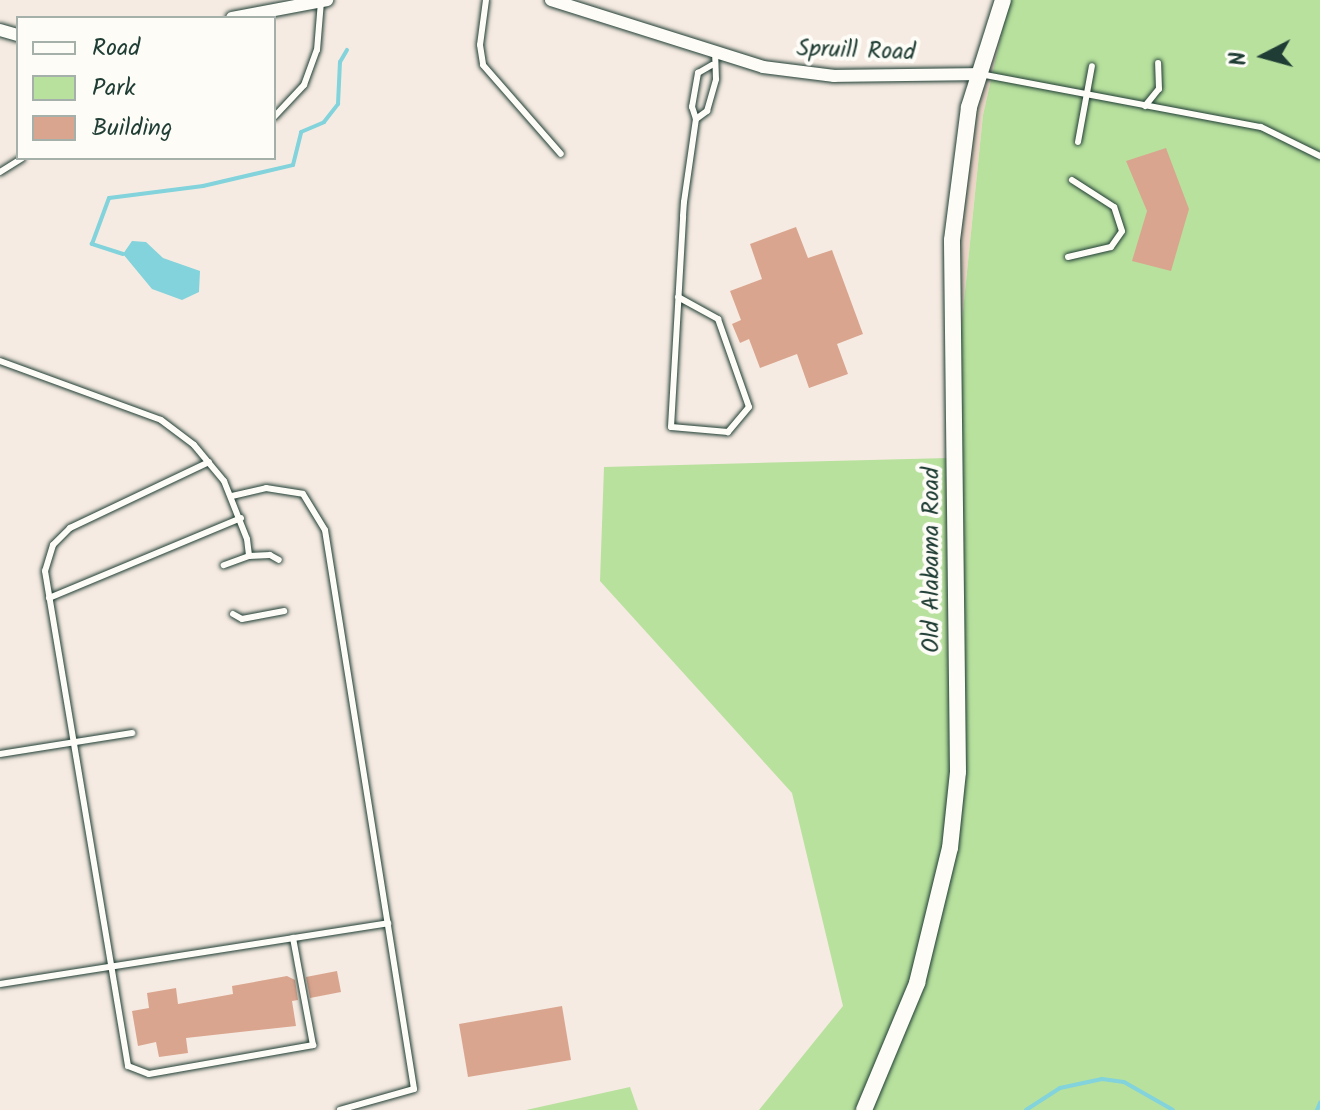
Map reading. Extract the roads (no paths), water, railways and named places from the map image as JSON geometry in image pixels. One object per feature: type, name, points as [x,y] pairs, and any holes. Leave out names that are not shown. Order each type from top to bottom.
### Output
[{"type":"main road","name":"Old Alabama Road","points":[[864,1110],[917,983],[950,848],[958,772],[952,240],[962,147],[979,74],[1003,0]]},
{"type":"street","name":"Spruill Road","points":[[551,0],[714,60],[834,76],[979,74]]},
{"type":"street","points":[[243,16],[324,1]]},
{"type":"lane","points":[[486,0],[480,45],[483,65],[561,154]]},
{"type":"lane","points":[[276,115],[304,85],[317,50],[324,1]]},
{"type":"lane","points":[[696,119],[707,111],[716,79],[714,60]]},
{"type":"lane","points":[[678,297],[718,319],[749,407],[728,432],[671,427],[678,297],[696,119],[692,107],[698,73],[714,60]]},
{"type":"lane","points":[[1145,106],[1159,89],[1158,63]]},
{"type":"lane","points":[[1078,142],[1092,66]]},
{"type":"lane","points":[[979,74],[1084,97],[1261,127],[1320,156]]},
{"type":"lane","points":[[0,172],[19,160]]},
{"type":"lane","points":[[1068,257],[1111,247],[1122,231],[1114,207],[1072,180]]},
{"type":"lane","points":[[1,364],[161,420],[209,462],[232,496],[241,518],[249,556]]},
{"type":"lane","points":[[209,462],[70,528],[53,545],[45,571],[128,1066],[149,1074],[313,1045],[293,938]]},
{"type":"lane","points":[[232,496],[266,488],[303,494],[325,530],[414,1089],[340,1110]]},
{"type":"lane","points":[[49,598],[241,518]]},
{"type":"lane","points":[[224,565],[249,556],[270,555],[279,560]]},
{"type":"lane","points":[[233,614],[242,619],[284,611]]},
{"type":"lane","points":[[0,754],[132,733]]},
{"type":"lane","points":[[0,984],[388,923]]},
{"type":"water","points":[[132,241],[146,242],[163,258],[200,271],[199,292],[182,300],[152,289],[123,254]]},
{"type":"waterway","points":[[123,254],[92,244],[109,198],[203,186],[293,165],[301,132],[324,122],[338,104],[340,62],[347,50]]},
{"type":"waterway","points":[[1026,1110],[1060,1088],[1102,1079],[1124,1082],[1173,1110]]},
{"type":"waterway","points":[[1317,1110],[1320,1103]]}]
